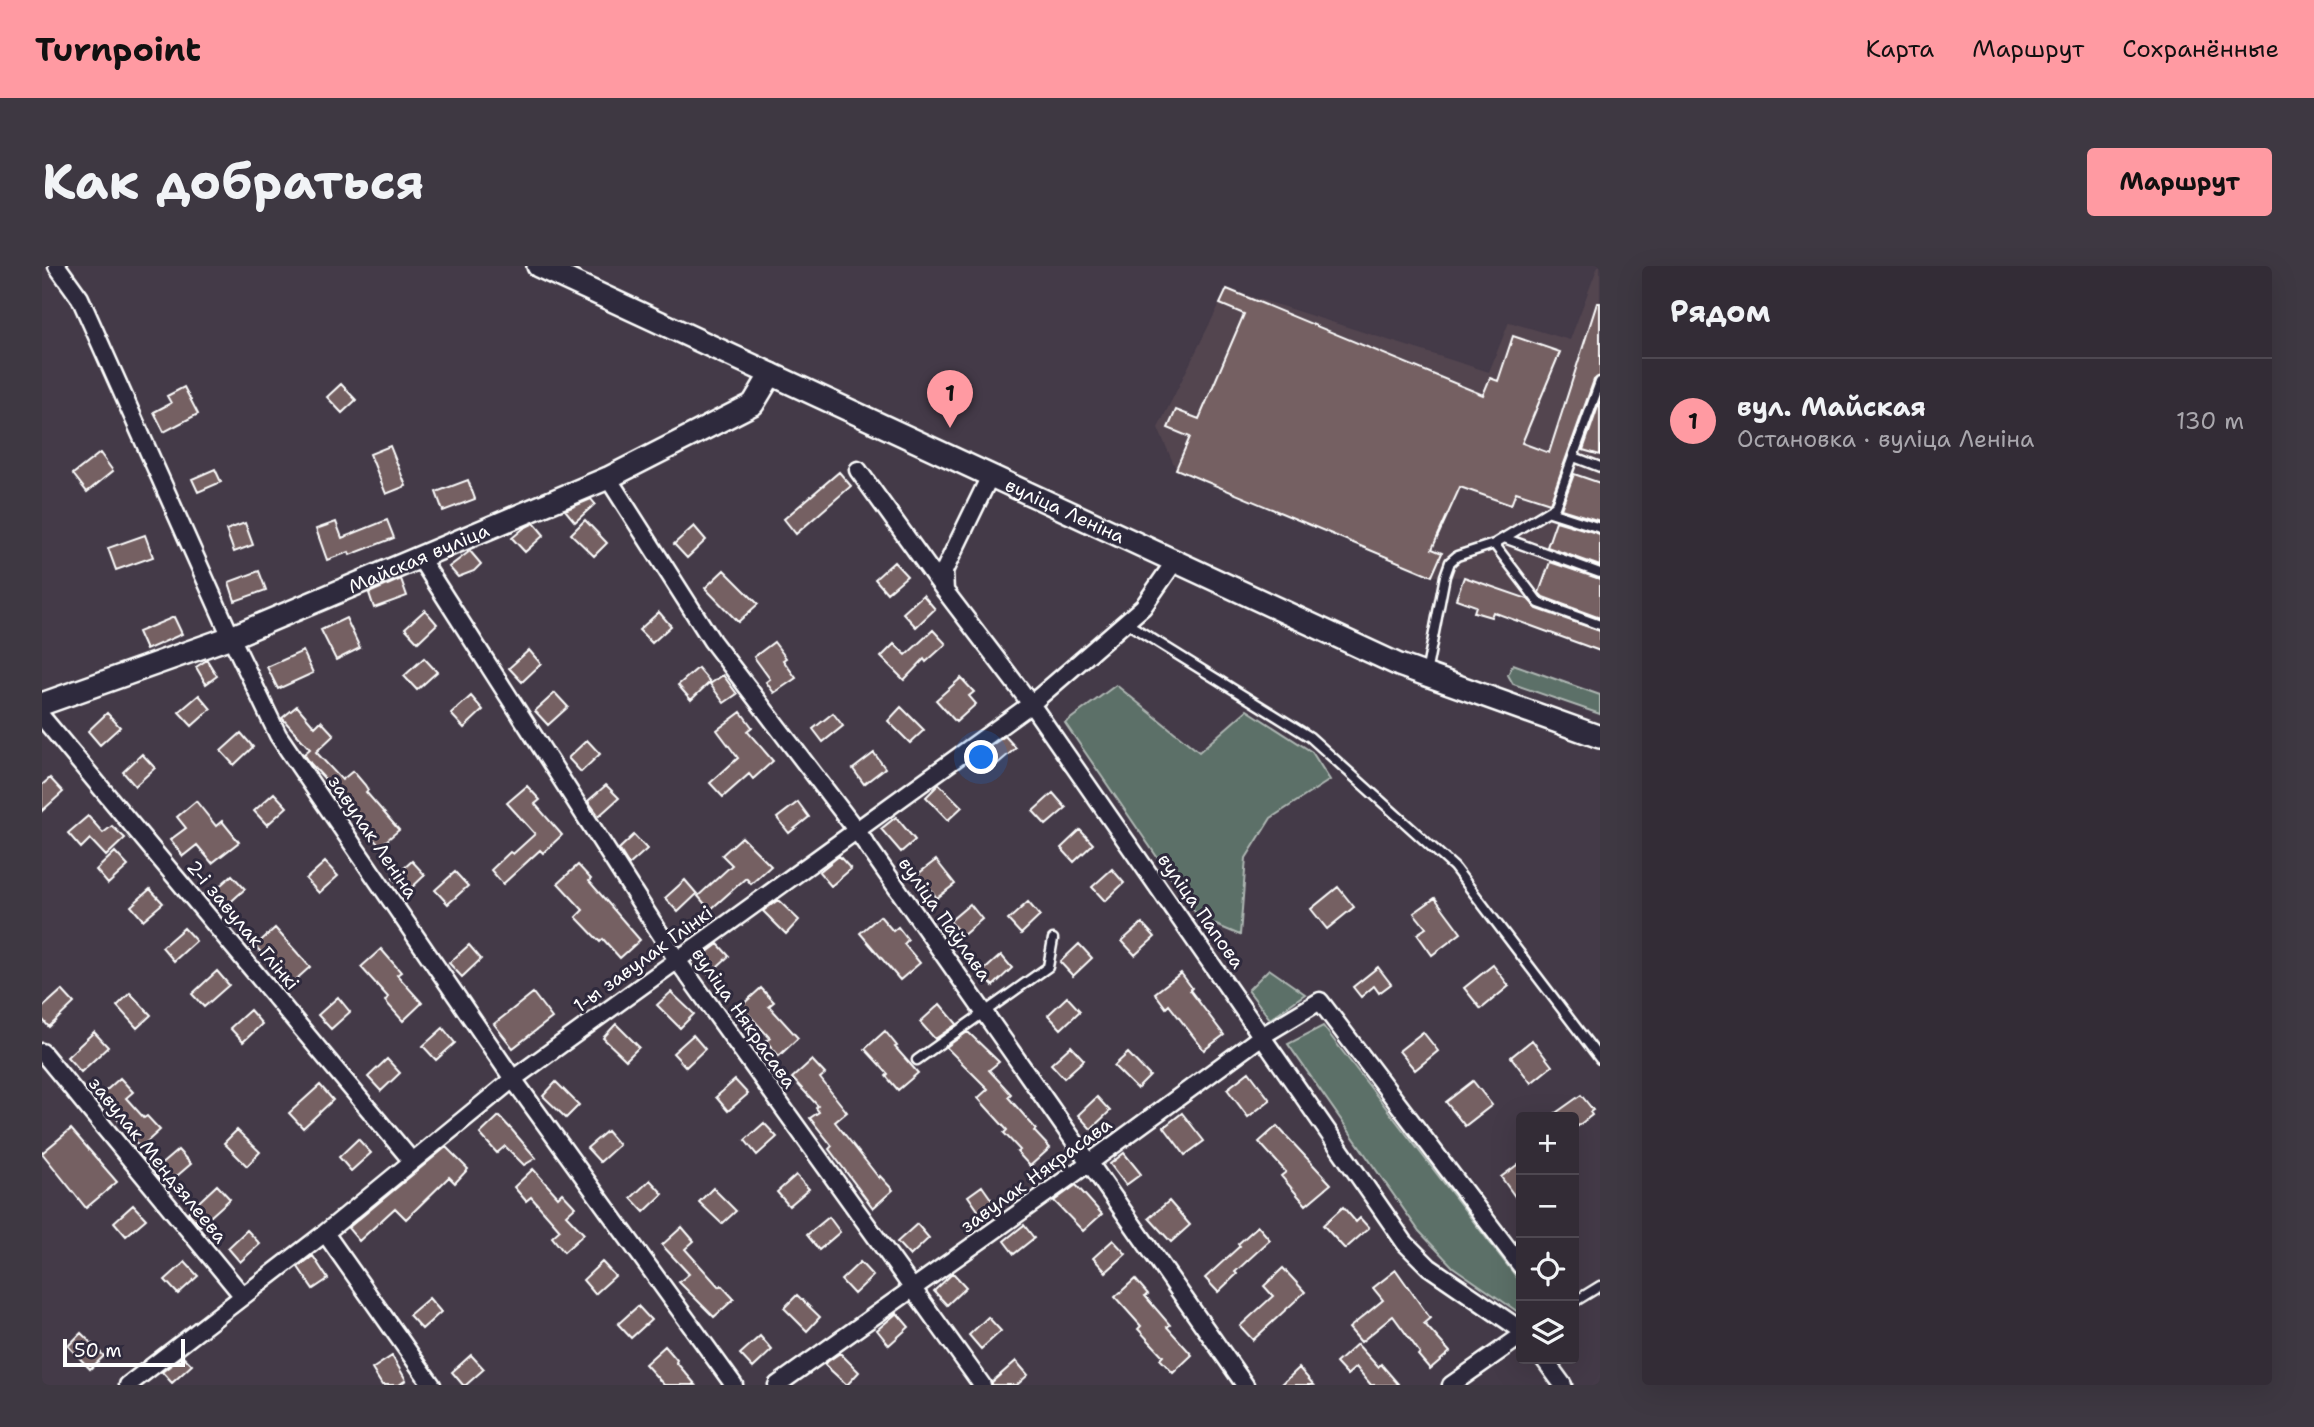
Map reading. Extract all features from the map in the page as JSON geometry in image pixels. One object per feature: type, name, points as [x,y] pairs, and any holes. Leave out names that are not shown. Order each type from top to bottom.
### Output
[{"type":"main road","name":"вуліца Леніна","points":[[538,266],[1399,665],[1600,737]]},
{"type":"main road","name":"Майская вуліца","points":[[42,704],[231,637],[608,478],[752,404],[771,374]]},
{"type":"street","name":"завулак Леніна","points":[[57,266],[80,298],[231,637],[278,735],[513,1079],[734,1385]]},
{"type":"street","name":"вуліца Папова","points":[[858,470],[1031,704],[1405,1243],[1429,1267],[1516,1327]]},
{"type":"street","points":[[945,591],[944,571],[990,476]]},
{"type":"street","name":"вуліца Паўлава","points":[[608,478],[712,641],[857,831],[1245,1385]]},
{"type":"street","name":"вуліца Някрасава","points":[[420,558],[677,960],[982,1385]]},
{"type":"street","name":"1-ы завулак Глінкі","points":[[128,1385],[324,1233],[513,1079],[1031,704],[1143,607],[1175,562]]},
{"type":"street","name":"2-і завулак Глінкі","points":[[42,717],[411,1160]]},
{"type":"street","name":"завулак Някрасава","points":[[777,1385],[1262,1036],[1320,1001],[1516,1259]]},
{"type":"street","name":"завулак Мендзялеева","points":[[42,1052],[242,1295]]},
{"type":"street","points":[[324,1233],[432,1385]]},
{"type":"street","points":[[1451,1385],[1516,1340]]},
{"type":"street","points":[[1548,1364],[1563,1385]]},
{"type":"lane","points":[[1426,674],[1450,562],[1457,556],[1494,544],[1550,512],[1559,502],[1600,382]]},
{"type":"lane","points":[[1574,457],[1600,467]]},
{"type":"lane","points":[[1550,512],[1600,528]]},
{"type":"lane","points":[[1504,538],[1600,573]]},
{"type":"lane","points":[[1494,544],[1539,603],[1600,625]]},
{"type":"lane","points":[[1125,622],[1310,737],[1454,867],[1600,1059]]},
{"type":"lane","points":[[918,1060],[1048,967],[1053,939]]},
{"type":"lane","points":[[1576,1301],[1600,1286]]},
{"type":"shaded area","points":[[1598,266],[1600,635],[1520,604],[1522,596],[1464,577],[1432,576],[1176,469],[1158,428],[1227,289],[1489,372],[1509,322],[1570,340]]},
{"type":"green space","points":[[1513,664],[1600,695],[1600,714],[1513,684],[1508,675]]},
{"type":"green space","points":[[1116,685],[1199,752],[1247,710],[1312,752],[1330,780],[1271,818],[1246,858],[1240,935],[1199,918],[1065,723]]},
{"type":"green space","points":[[1269,969],[1305,994],[1270,1019],[1248,990]]},
{"type":"green space","points":[[1323,1026],[1516,1277],[1516,1311],[1453,1267],[1419,1231],[1288,1044]]},
{"type":"building","points":[[1227,289],[1483,395],[1490,378],[1498,381],[1513,336],[1560,352],[1522,443],[1549,453],[1597,303],[1600,303],[1600,376],[1594,380],[1550,503],[1516,492],[1511,505],[1460,487],[1432,549],[1442,553],[1432,576],[1176,469],[1190,437],[1168,428],[1176,410],[1199,419],[1244,314],[1220,304]]},
{"type":"building","points":[[341,384],[356,400],[342,413],[327,397]]},
{"type":"building","points":[[184,387],[198,414],[164,432],[154,412],[171,403],[167,396]]},
{"type":"building","points":[[1600,401],[1600,455],[1583,450]]},
{"type":"building","points":[[390,446],[406,486],[386,494],[370,454]]},
{"type":"building","points":[[100,453],[113,471],[87,492],[73,474]]},
{"type":"building","points":[[215,469],[221,482],[198,492],[192,479]]},
{"type":"building","points":[[839,472],[851,486],[796,534],[784,519]]},
{"type":"building","points":[[1574,474],[1600,483],[1600,521],[1561,509]]},
{"type":"building","points":[[468,480],[475,499],[443,511],[436,492]]},
{"type":"building","points":[[591,499],[595,504],[575,522],[565,510]]},
{"type":"building","points":[[387,520],[394,538],[350,555],[349,552],[327,560],[316,529],[336,522],[342,538]]},
{"type":"building","points":[[585,520],[607,543],[594,556],[571,534]]},
{"type":"building","points":[[1556,521],[1600,534],[1600,566],[1547,547]]},
{"type":"building","points":[[245,523],[253,545],[234,552],[226,530]]},
{"type":"building","points":[[534,523],[544,535],[525,552],[512,538]]},
{"type":"building","points":[[694,526],[706,540],[687,558],[674,544]]},
{"type":"building","points":[[145,535],[153,557],[116,570],[108,548]]},
{"type":"building","points":[[470,551],[481,564],[474,571],[458,577],[449,567]]},
{"type":"building","points":[[894,562],[907,576],[887,593],[875,579]]},
{"type":"building","points":[[1550,562],[1600,579],[1600,618],[1543,597],[1539,593]]},
{"type":"building","points":[[724,570],[758,604],[738,622],[705,588]]},
{"type":"building","points":[[259,571],[266,590],[235,601],[229,582]]},
{"type":"building","points":[[1464,577],[1528,599],[1537,609],[1600,631],[1600,651],[1493,612],[1491,617],[1474,612],[1476,606],[1456,599]]},
{"type":"building","points":[[401,579],[407,596],[374,608],[369,593]]},
{"type":"building","points":[[923,595],[935,609],[916,627],[903,613]]},
{"type":"building","points":[[425,610],[437,624],[418,642],[405,628]]},
{"type":"building","points":[[659,612],[671,626],[652,643],[639,630]]},
{"type":"building","points":[[174,617],[182,634],[146,650],[138,632]]},
{"type":"building","points":[[346,618],[360,648],[336,660],[321,630]]},
{"type":"building","points":[[933,630],[946,644],[926,662],[924,659],[904,680],[881,657],[894,644],[906,655]]},
{"type":"building","points":[[774,642],[796,678],[774,693],[766,682],[770,679],[754,657]]},
{"type":"building","points":[[529,650],[541,664],[522,682],[509,668]]},
{"type":"building","points":[[303,651],[313,673],[278,689],[267,667]]},
{"type":"building","points":[[424,658],[437,672],[417,690],[404,676]]},
{"type":"building","points":[[207,660],[217,676],[206,684],[196,667]]},
{"type":"building","points":[[698,668],[710,682],[691,700],[678,685]]},
{"type":"building","points":[[723,675],[737,694],[724,703],[710,684]]},
{"type":"building","points":[[961,678],[974,692],[969,696],[976,704],[956,722],[936,700]]},
{"type":"building","points":[[555,693],[568,707],[548,725],[535,711]]},
{"type":"building","points":[[199,695],[211,709],[192,726],[179,712]]},
{"type":"building","points":[[471,696],[483,710],[464,728],[451,714]]},
{"type":"building","points":[[297,706],[315,727],[321,721],[334,735],[316,752],[342,780],[353,771],[365,785],[368,790],[366,792],[399,830],[380,846],[361,826],[365,822],[311,764],[304,754],[310,749],[282,718]]},
{"type":"building","points":[[901,707],[924,730],[910,743],[888,721]]},
{"type":"building","points":[[741,712],[752,727],[747,731],[773,761],[753,779],[749,774],[723,797],[710,783],[738,758],[717,730]]},
{"type":"building","points":[[107,713],[120,727],[100,745],[88,731]]},
{"type":"building","points":[[833,713],[843,726],[823,742],[813,729]]},
{"type":"building","points":[[241,733],[253,747],[234,765],[221,751]]},
{"type":"building","points":[[1005,736],[1016,748],[996,765],[983,751]]},
{"type":"building","points":[[587,740],[600,754],[581,772],[568,758]]},
{"type":"building","points":[[874,753],[885,768],[864,784],[853,769]]},
{"type":"building","points":[[142,754],[155,768],[135,786],[123,772]]},
{"type":"building","points":[[50,778],[63,792],[42,811],[42,785]]},
{"type":"building","points":[[939,784],[962,807],[948,820],[926,797]]},
{"type":"building","points":[[606,785],[619,798],[599,816],[588,801]]},
{"type":"building","points":[[527,786],[540,800],[535,804],[562,835],[543,853],[540,850],[503,884],[491,870],[535,834],[507,803]]},
{"type":"building","points":[[274,793],[287,807],[267,825],[254,811]]},
{"type":"building","points":[[1053,793],[1066,808],[1046,825],[1033,811]]},
{"type":"building","points":[[196,801],[216,826],[222,821],[239,842],[212,863],[197,845],[183,856],[170,840],[186,828],[177,817]]},
{"type":"building","points":[[798,802],[809,817],[789,833],[777,818]]},
{"type":"building","points":[[88,816],[103,833],[112,826],[125,838],[106,856],[90,839],[81,848],[68,833]]},
{"type":"building","points":[[896,817],[915,840],[901,852],[881,829]]},
{"type":"building","points":[[1080,830],[1093,844],[1074,862],[1061,848]]},
{"type":"building","points":[[634,835],[647,849],[629,865],[619,849]]},
{"type":"building","points":[[742,837],[771,866],[751,884],[746,878],[710,910],[698,896],[732,865],[722,855]]},
{"type":"building","points":[[115,852],[128,866],[108,884],[96,870]]},
{"type":"building","points":[[839,856],[851,869],[831,886],[819,872]]},
{"type":"building","points":[[936,860],[955,884],[937,898],[918,874]]},
{"type":"building","points":[[412,861],[425,875],[406,893],[393,878]]},
{"type":"building","points":[[325,862],[338,876],[319,893],[306,879]]},
{"type":"building","points":[[578,865],[640,940],[620,958],[603,939],[600,942],[576,917],[583,910],[558,883]]},
{"type":"building","points":[[1112,869],[1124,883],[1105,901],[1092,887]]},
{"type":"building","points":[[455,872],[468,886],[448,904],[435,890]]},
{"type":"building","points":[[232,875],[245,889],[225,907],[213,892]]},
{"type":"building","points":[[685,880],[697,894],[678,912],[665,898]]},
{"type":"building","points":[[1338,887],[1354,907],[1327,929],[1311,909]]},
{"type":"building","points":[[150,889],[163,903],[143,920],[131,906]]},
{"type":"building","points":[[1435,898],[1461,933],[1432,955],[1417,934],[1426,928],[1414,913]]},
{"type":"building","points":[[778,900],[799,920],[786,934],[763,911]]},
{"type":"building","points":[[1028,902],[1040,916],[1021,934],[1008,920]]},
{"type":"building","points":[[970,904],[982,919],[962,936],[950,921]]},
{"type":"building","points":[[880,916],[893,931],[898,927],[908,940],[904,944],[920,963],[900,980],[860,933]]},
{"type":"building","points":[[1142,923],[1155,937],[1135,955],[1122,941]]},
{"type":"building","points":[[184,928],[196,941],[174,961],[162,947]]},
{"type":"building","points":[[275,928],[310,967],[291,984],[255,946]]},
{"type":"building","points":[[718,944],[729,956],[709,974],[697,960]]},
{"type":"building","points":[[1079,944],[1092,958],[1073,976],[1060,962]]},
{"type":"building","points":[[469,945],[481,959],[462,977],[449,963]]},
{"type":"building","points":[[381,949],[401,972],[397,975],[422,1003],[403,1021],[385,1001],[388,997],[361,967]]},
{"type":"building","points":[[1001,955],[1012,968],[993,986],[981,973]]},
{"type":"building","points":[[1493,965],[1509,986],[1481,1009],[1464,988]]},
{"type":"building","points":[[1378,967],[1391,984],[1379,993],[1374,986],[1361,997],[1353,987]]},
{"type":"building","points":[[217,971],[229,985],[204,1007],[192,994]]},
{"type":"building","points":[[1181,973],[1192,988],[1190,990],[1224,1035],[1204,1050],[1169,1005],[1166,1008],[1155,993]]},
{"type":"building","points":[[761,988],[774,1002],[769,1006],[798,1038],[779,1056],[766,1041],[770,1038],[741,1006]]},
{"type":"building","points":[[62,990],[74,1003],[49,1027],[42,1019],[42,1008]]},
{"type":"building","points":[[671,992],[694,1014],[680,1028],[657,1005]]},
{"type":"building","points":[[130,993],[151,1015],[137,1028],[117,1006]]},
{"type":"building","points":[[533,993],[552,1018],[513,1048],[494,1024]]},
{"type":"building","points":[[338,997],[350,1012],[331,1029],[318,1015]]},
{"type":"building","points":[[1067,997],[1080,1011],[1061,1029],[1048,1015]]},
{"type":"building","points":[[940,1004],[957,1024],[935,1039],[920,1022]]},
{"type":"building","points":[[250,1010],[262,1024],[243,1042],[230,1028]]},
{"type":"building","points":[[616,1024],[639,1047],[626,1060],[603,1038]]},
{"type":"building","points":[[443,1028],[455,1043],[436,1060],[423,1046]]},
{"type":"building","points":[[885,1031],[918,1073],[898,1090],[886,1076],[888,1074],[865,1049]]},
{"type":"building","points":[[94,1032],[108,1047],[81,1072],[67,1057]]},
{"type":"building","points":[[1423,1032],[1438,1051],[1415,1070],[1399,1051]]},
{"type":"building","points":[[966,1033],[999,1062],[989,1070],[1011,1094],[1008,1097],[1050,1148],[1030,1166],[1004,1133],[1007,1130],[978,1098],[988,1089],[946,1047]]},
{"type":"building","points":[[693,1035],[705,1049],[686,1067],[673,1053]]},
{"type":"building","points":[[1532,1040],[1552,1066],[1531,1083],[1511,1057]]},
{"type":"building","points":[[1071,1046],[1084,1060],[1064,1078],[1051,1064]]},
{"type":"building","points":[[1128,1053],[1150,1076],[1137,1089],[1114,1066]]},
{"type":"building","points":[[387,1059],[400,1073],[381,1091],[368,1077]]},
{"type":"building","points":[[812,1060],[825,1074],[820,1078],[847,1112],[835,1122],[879,1178],[880,1176],[893,1190],[873,1208],[829,1149],[832,1146],[810,1118],[819,1112],[816,1108],[818,1106],[792,1078]]},
{"type":"building","points":[[1249,1072],[1270,1100],[1248,1117],[1227,1089]]},
{"type":"building","points":[[120,1078],[133,1092],[126,1098],[144,1118],[147,1116],[160,1130],[140,1148],[114,1115],[117,1114],[100,1096]]},
{"type":"building","points":[[735,1080],[748,1094],[728,1111],[716,1097]]},
{"type":"building","points":[[1473,1081],[1492,1105],[1465,1126],[1446,1102]]},
{"type":"building","points":[[556,1082],[579,1105],[566,1118],[543,1096]]},
{"type":"building","points":[[320,1085],[333,1100],[303,1128],[289,1113]]},
{"type":"building","points":[[1581,1095],[1593,1110],[1590,1112],[1592,1115],[1579,1125],[1579,1112],[1557,1112]]},
{"type":"building","points":[[1097,1097],[1110,1111],[1091,1129],[1078,1115]]},
{"type":"building","points":[[1182,1113],[1204,1141],[1185,1155],[1164,1127]]},
{"type":"building","points":[[499,1116],[536,1158],[524,1165],[505,1146],[497,1153],[480,1134]]},
{"type":"building","points":[[764,1123],[777,1137],[757,1155],[745,1140]]},
{"type":"building","points":[[1277,1126],[1331,1184],[1306,1205],[1281,1176],[1286,1172],[1259,1142]]},
{"type":"building","points":[[71,1129],[117,1182],[86,1208],[42,1153]]},
{"type":"building","points":[[237,1130],[260,1152],[247,1166],[224,1143]]},
{"type":"building","points":[[607,1131],[619,1145],[600,1162],[587,1148]]},
{"type":"building","points":[[358,1139],[371,1153],[351,1171],[339,1157]]},
{"type":"building","points":[[446,1147],[468,1169],[455,1183],[449,1177],[406,1219],[395,1208],[359,1241],[348,1228]]},
{"type":"building","points":[[178,1150],[191,1164],[171,1181],[158,1167]]},
{"type":"building","points":[[1124,1153],[1141,1174],[1126,1185],[1110,1164]]},
{"type":"building","points":[[1516,1166],[1516,1198],[1501,1177]]},
{"type":"building","points":[[533,1169],[558,1197],[562,1193],[575,1207],[566,1215],[584,1234],[564,1252],[552,1237],[560,1230],[531,1197],[526,1201],[514,1187]]},
{"type":"building","points":[[796,1175],[809,1189],[789,1206],[777,1192]]},
{"type":"building","points":[[650,1180],[663,1194],[644,1212],[631,1198]]},
{"type":"building","points":[[217,1185],[230,1199],[200,1226],[188,1212]]},
{"type":"building","points":[[1076,1185],[1102,1214],[1083,1231],[1054,1201]]},
{"type":"building","points":[[982,1186],[996,1206],[982,1216],[968,1196]]},
{"type":"building","points":[[713,1188],[736,1211],[722,1224],[699,1202]]},
{"type":"building","points":[[1169,1201],[1190,1225],[1171,1242],[1149,1218]]},
{"type":"building","points":[[133,1205],[146,1219],[126,1236],[114,1222]]},
{"type":"building","points":[[1343,1207],[1356,1222],[1360,1218],[1369,1228],[1345,1249],[1323,1225]]},
{"type":"building","points":[[829,1217],[840,1232],[819,1250],[807,1235]]},
{"type":"building","points":[[917,1224],[929,1238],[910,1256],[897,1242]]},
{"type":"building","points":[[1024,1225],[1034,1238],[1014,1254],[1004,1241]]},
{"type":"building","points":[[1258,1226],[1270,1240],[1235,1272],[1237,1274],[1218,1292],[1205,1278]]},
{"type":"building","points":[[682,1227],[694,1241],[685,1249],[719,1287],[721,1285],[734,1299],[714,1317],[679,1282],[689,1274],[662,1245]]},
{"type":"building","points":[[247,1230],[260,1244],[240,1262],[228,1248]]},
{"type":"building","points":[[1113,1240],[1126,1254],[1106,1272],[1093,1258]]},
{"type":"building","points":[[313,1256],[328,1279],[313,1289],[298,1267]]},
{"type":"building","points":[[185,1262],[198,1276],[178,1294],[165,1280]]},
{"type":"building","points":[[602,1262],[615,1276],[595,1294],[583,1280]]},
{"type":"building","points":[[860,1262],[873,1276],[854,1294],[841,1280]]},
{"type":"building","points":[[1283,1268],[1305,1292],[1253,1340],[1240,1326],[1273,1296],[1264,1286]]},
{"type":"building","points":[[1396,1270],[1430,1318],[1424,1323],[1450,1352],[1430,1369],[1393,1316],[1361,1342],[1349,1328],[1383,1300],[1373,1288]]},
{"type":"building","points":[[953,1273],[966,1287],[947,1305],[934,1291]]},
{"type":"building","points":[[1135,1279],[1148,1294],[1145,1296],[1170,1325],[1167,1327],[1192,1355],[1173,1373],[1160,1359],[1163,1356],[1138,1329],[1141,1326],[1115,1297]]},
{"type":"building","points":[[797,1295],[820,1317],[807,1331],[784,1308]]},
{"type":"building","points":[[429,1298],[441,1312],[422,1329],[409,1315]]},
{"type":"building","points":[[638,1306],[651,1320],[631,1338],[618,1324]]},
{"type":"building","points":[[897,1313],[909,1327],[889,1345],[877,1330]]},
{"type":"building","points":[[988,1317],[1001,1331],[981,1349],[969,1335]]},
{"type":"building","points":[[81,1333],[104,1356],[90,1369],[68,1346]]},
{"type":"building","points":[[760,1336],[772,1350],[753,1368],[740,1354]]},
{"type":"building","points":[[1357,1344],[1378,1367],[1381,1364],[1399,1385],[1371,1385],[1356,1367],[1347,1375],[1336,1363]]},
{"type":"building","points":[[665,1346],[696,1385],[664,1385],[645,1364]]},
{"type":"building","points":[[840,1353],[859,1372],[847,1385],[824,1364]]},
{"type":"building","points":[[471,1355],[484,1369],[463,1385],[452,1372]]},
{"type":"building","points":[[183,1356],[192,1365],[172,1383],[162,1372]]},
{"type":"building","points":[[392,1356],[406,1380],[399,1385],[382,1385],[372,1369]]},
{"type":"building","points":[[1016,1361],[1028,1375],[1017,1385],[992,1385],[992,1382]]},
{"type":"building","points":[[1299,1368],[1314,1385],[1281,1385]]},
{"type":"place","name":"вул. Майская","points":[[950,428]]}]
